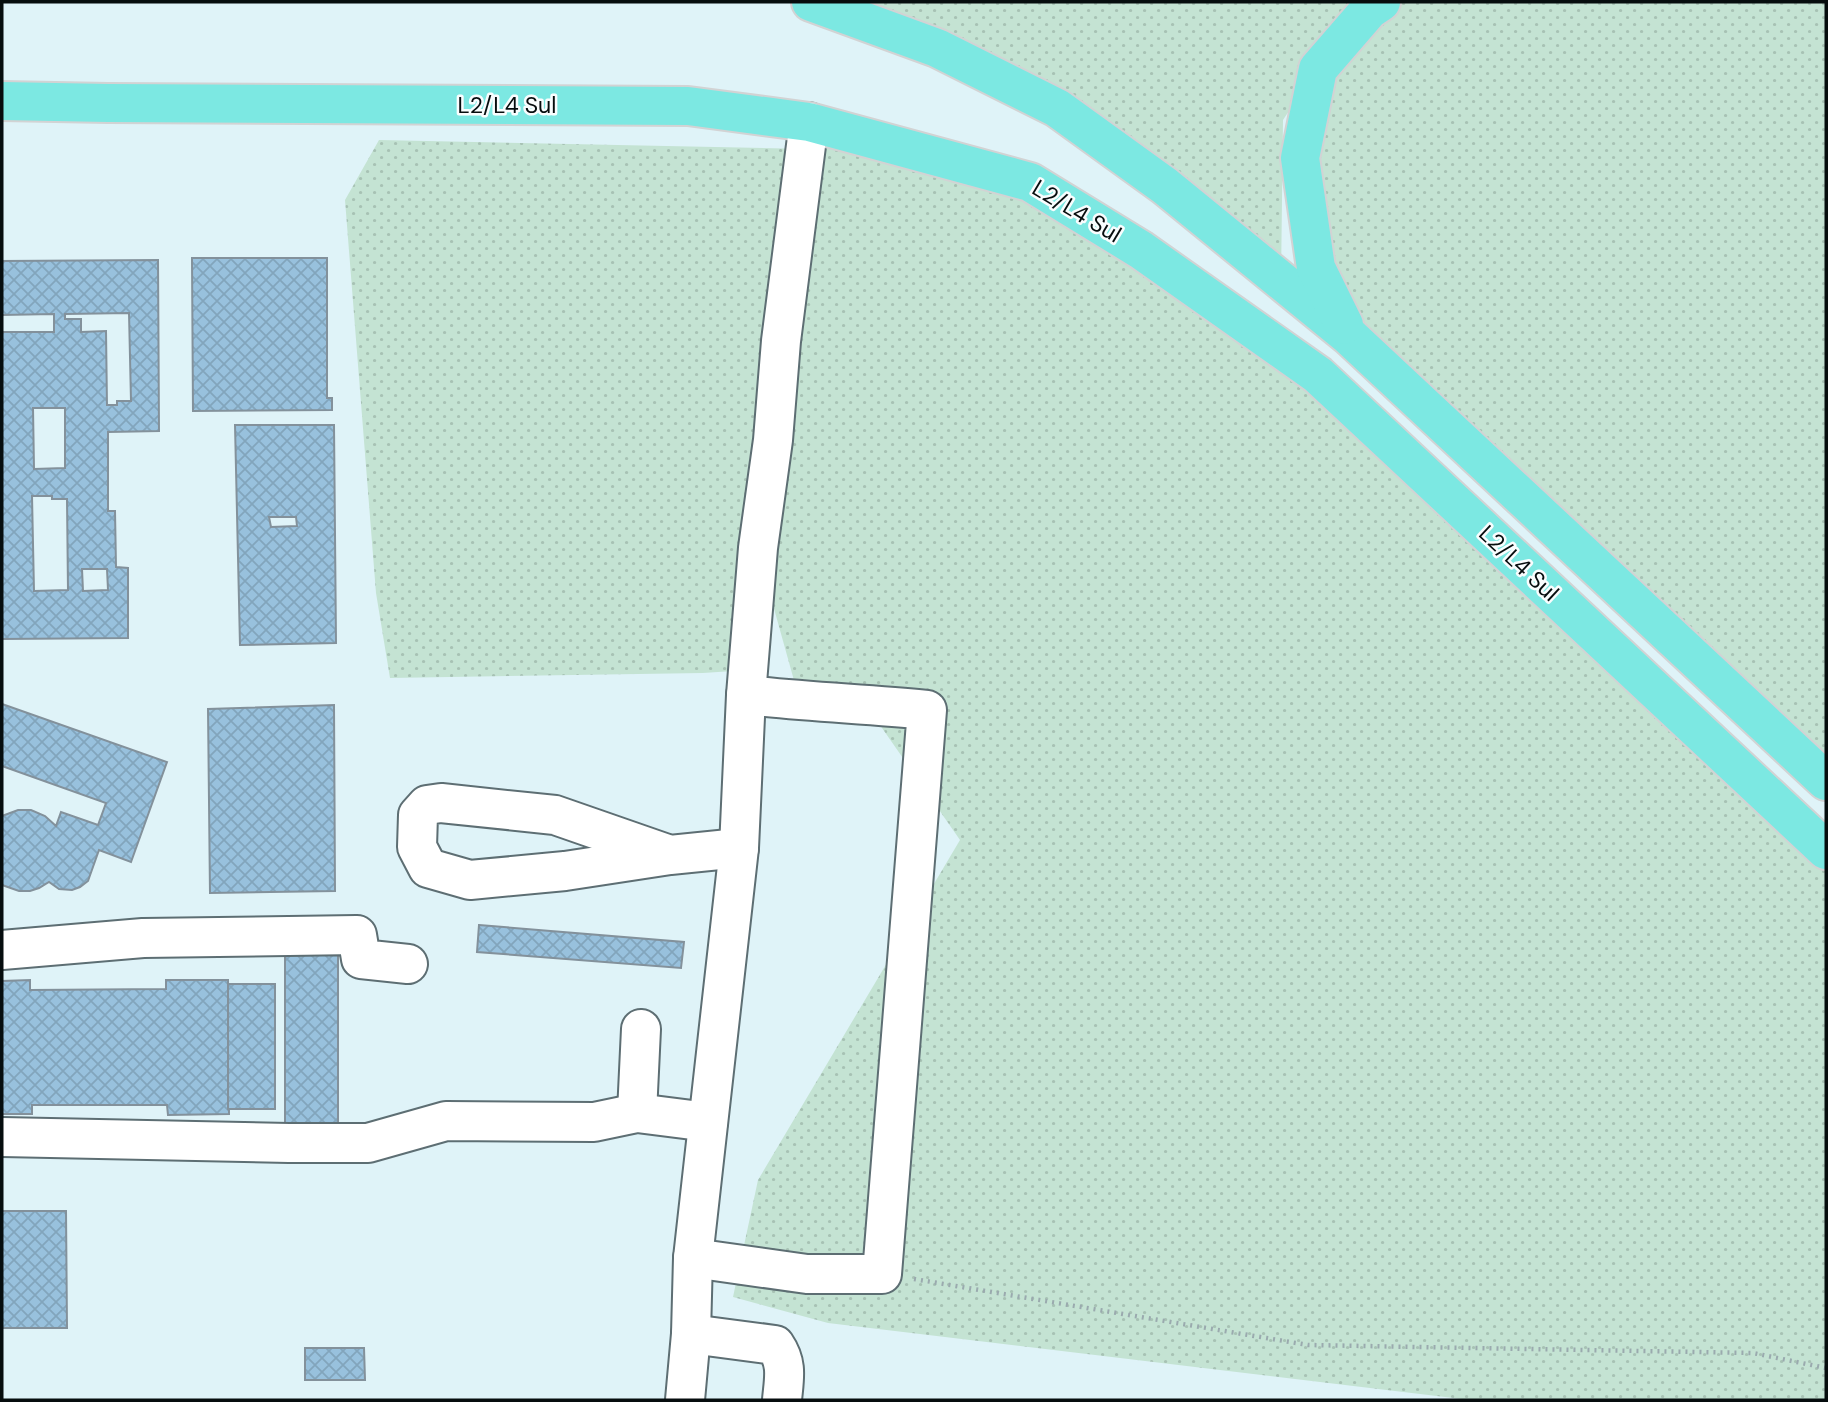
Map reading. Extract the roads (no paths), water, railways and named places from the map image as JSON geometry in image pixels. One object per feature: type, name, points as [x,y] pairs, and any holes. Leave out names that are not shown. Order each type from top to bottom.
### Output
[{"type":"main road","points":[[811,2],[937,48],[1057,108],[1165,186],[1349,336],[1826,781]]},
{"type":"main road","points":[[1349,336],[1316,268],[1300,158],[1318,69],[1370,10],[1381,2]]},
{"type":"main road","points":[[2,101],[108,103]]},
{"type":"main road","points":[[2,125],[108,103]]},
{"type":"main road","name":"L2/L4 Sul","points":[[108,103],[688,106],[809,122],[1030,182],[1141,250],[1318,375],[1826,850]]},
{"type":"street","points":[[685,1400],[691,1334],[692,1258],[739,848],[746,695],[758,548],[809,122]]},
{"type":"street","points":[[692,1258],[807,1274],[882,1274],[928,710],[866,704],[800,702],[746,695]]},
{"type":"street","points":[[670,855],[555,814],[441,803],[427,805],[418,815],[417,847],[428,868],[470,880],[565,871],[670,855],[739,848]]},
{"type":"street","points":[[2,950],[143,938],[357,935],[361,959],[408,964]]},
{"type":"street","points":[[637,1113],[641,1029]]},
{"type":"street","points":[[2,1137],[368,1143],[446,1121],[594,1122],[637,1113],[708,1122]]},
{"type":"street","points":[[691,1334],[775,1345],[785,1366],[782,1400]]}]
